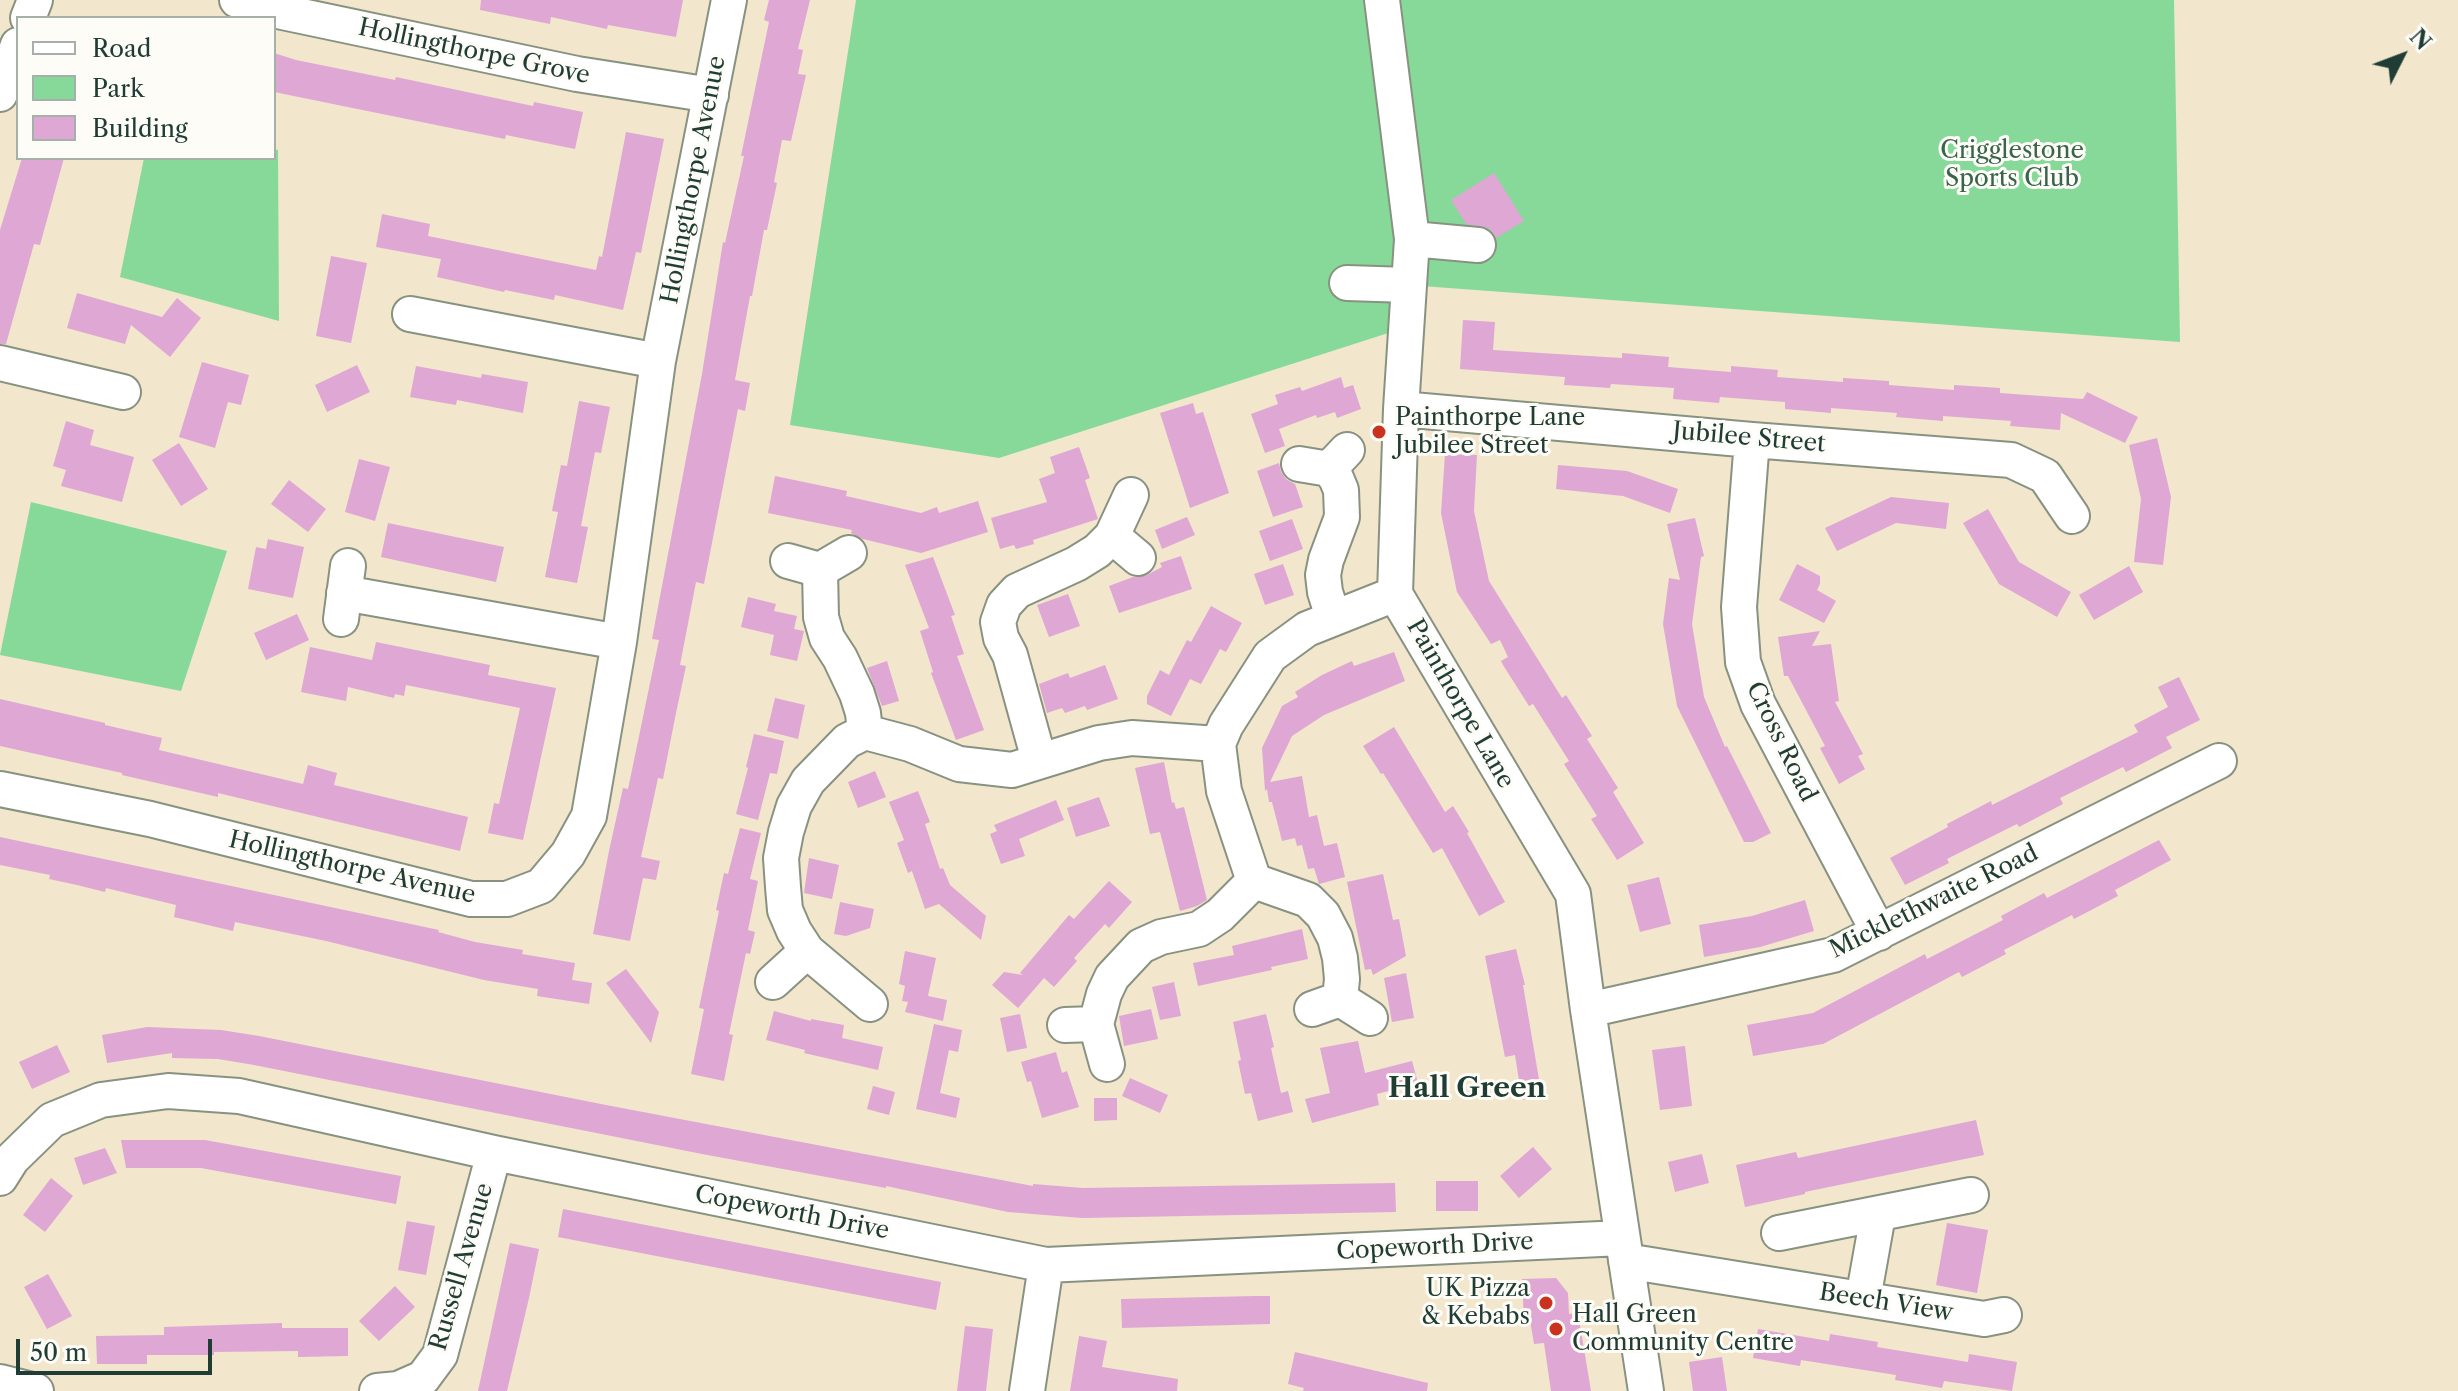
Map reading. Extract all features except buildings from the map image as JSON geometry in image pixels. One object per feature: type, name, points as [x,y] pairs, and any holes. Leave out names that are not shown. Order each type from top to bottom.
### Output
[{"type":"street","name":"Hollingthorpe Grove","points":[[237,0],[577,74],[711,95]]},
{"type":"street","name":"Hollingthorpe Avenue","points":[[0,789],[150,819],[471,899],[507,899],[541,886],[568,854],[589,816],[619,642],[658,361],[729,0]]},
{"type":"street","name":"Painthorpe Lane","points":[[1382,0],[1412,239],[1401,409],[1395,594],[1573,894],[1646,1391]]},
{"type":"street","points":[[0,94],[16,50]]},
{"type":"street","points":[[1412,239],[1478,245]]},
{"type":"street","points":[[1347,283],[1408,285]]},
{"type":"street","points":[[404,314],[658,361]]},
{"type":"street","points":[[0,363],[126,391]]},
{"type":"street","name":"Jubilee Street","points":[[1401,409],[2011,460],[2045,476],[2072,516]]},
{"type":"street","name":"Cross Road","points":[[1752,440],[1739,607],[1743,662],[1758,704],[1879,933]]},
{"type":"street","points":[[1325,461],[1341,490],[1342,502],[1342,517],[1323,575],[1333,617]]},
{"type":"street","points":[[1039,760],[998,622],[1004,605],[1017,591],[1097,551],[1112,536],[1131,495]]},
{"type":"street","points":[[1112,536],[1138,558]]},
{"type":"street","points":[[819,561],[821,617],[827,638],[857,694],[865,732]]},
{"type":"street","points":[[344,593],[619,642]]},
{"type":"street","points":[[1254,881],[1224,791],[1218,744],[1226,725],[1270,656],[1307,629],[1395,594]]},
{"type":"street","points":[[870,1004],[807,951],[785,910],[781,858],[794,806],[808,781],[847,741],[865,732],[910,744],[959,764],[1012,770],[1099,743],[1132,738],[1218,744]]},
{"type":"street","name":"Micklethwaite Road","points":[[1588,1010],[1833,955],[2219,761]]},
{"type":"street","points":[[1254,881],[1308,900],[1323,915],[1335,938],[1342,979],[1326,1004],[1370,1018]]},
{"type":"street","points":[[1107,1064],[1080,1025],[1104,994],[1112,977],[1141,946],[1161,937],[1199,929],[1220,915],[1254,881]]},
{"type":"street","points":[[773,982],[807,951]]},
{"type":"street","name":"Copeworth Drive","points":[[0,1178],[12,1159],[52,1120],[101,1100],[168,1091],[239,1096],[494,1153],[1046,1265],[1624,1250]]},
{"type":"street","name":"Russell Avenue","points":[[377,1391],[398,1389],[423,1378],[440,1355],[494,1153]]},
{"type":"street","points":[[1779,1233],[1971,1195]]},
{"type":"street","points":[[1863,1299],[1878,1215]]},
{"type":"street","name":"Beech View","points":[[1624,1250],[1863,1299],[1984,1319],[2004,1315]]},
{"type":"street","points":[[1027,1391],[1046,1265]]},
{"type":"street","points":[[0,1382],[36,1391]]},
{"type":"green space","name":"Crigglestone Sports Club","points":[[856,0],[2174,0],[2180,342],[1408,285],[1407,327],[999,458],[790,425]]},
{"type":"green space","points":[[278,150],[279,321],[120,277],[144,160],[276,160]]},
{"type":"green space","points":[[31,502],[227,551],[181,691],[0,655]]},
{"type":"place","name":"Painthorpe Lane Jubilee Street","points":[[1379,432]]},
{"type":"place","name":"UK Pizza & Kebabs","points":[[1546,1303]]},
{"type":"place","name":"Hall Green Community Centre","points":[[1556,1329]]},
{"type":"district","name":"Hall Green","points":[[1467,1089]]}]
